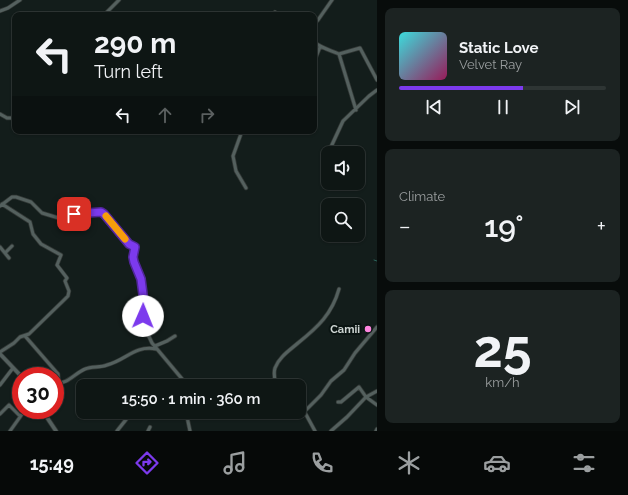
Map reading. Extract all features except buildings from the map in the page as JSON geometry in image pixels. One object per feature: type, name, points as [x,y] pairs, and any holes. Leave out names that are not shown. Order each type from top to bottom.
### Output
[{"type":"street","points":[[0,11],[8,8],[20,0]]},
{"type":"street","points":[[107,12],[119,0]]},
{"type":"street","points":[[317,21],[332,0]]},
{"type":"street","points":[[317,44],[339,54],[360,48],[377,80]]},
{"type":"street","points":[[317,54],[320,47]]},
{"type":"street","points":[[339,54],[356,110]]},
{"type":"street","points":[[331,146],[343,121],[356,110],[368,96],[377,90]]},
{"type":"street","points":[[0,114],[7,118],[12,118]]},
{"type":"street","points":[[241,134],[233,156],[236,171],[246,188]]},
{"type":"street","points":[[13,367],[0,354],[20,337],[29,334],[68,296],[65,281],[67,278],[57,265],[61,255],[41,244],[33,234],[30,222],[1,205],[12,197],[16,197],[31,202],[42,213],[62,219],[79,213],[96,211],[104,214],[129,244],[135,247],[133,257],[141,279],[143,296],[142,322],[156,347],[182,379]]},
{"type":"street","points":[[5,253],[12,246]]},
{"type":"street","points":[[0,247],[9,258]]},
{"type":"street","points":[[275,379],[275,368],[277,364],[289,350],[309,334],[326,317],[333,306],[339,289]]},
{"type":"street","points":[[306,411],[321,395],[331,381],[344,370],[355,353],[377,327]]},
{"type":"street","points":[[25,336],[52,367]]},
{"type":"street","points":[[64,381],[86,368],[109,365],[138,349],[156,347],[176,336]]},
{"type":"street","points":[[0,385],[12,370]]},
{"type":"street","points":[[338,402],[341,402],[358,387],[377,405]]},
{"type":"street","points":[[331,431],[335,426],[347,418],[366,396],[377,391]]},
{"type":"street","points":[[0,414],[10,405],[12,407]]},
{"type":"street","points":[[306,414],[315,431]]},
{"type":"street","points":[[10,431],[18,419]]},
{"type":"street","points":[[48,419],[56,431]]},
{"type":"street","points":[[117,431],[126,419]]},
{"type":"street","points":[[187,419],[190,431]]},
{"type":"street","points":[[335,426],[339,431]]},
{"type":"street","points":[[148,431],[150,427]]},
{"type":"slow traffic","points":[[106,216],[125,239]]},
{"type":"place","name":"Camii","points":[[368,329]]},
{"type":"route","points":[[74,214],[96,211],[101,212],[129,244],[135,247],[133,257],[141,279],[144,302],[143,316]]}]
